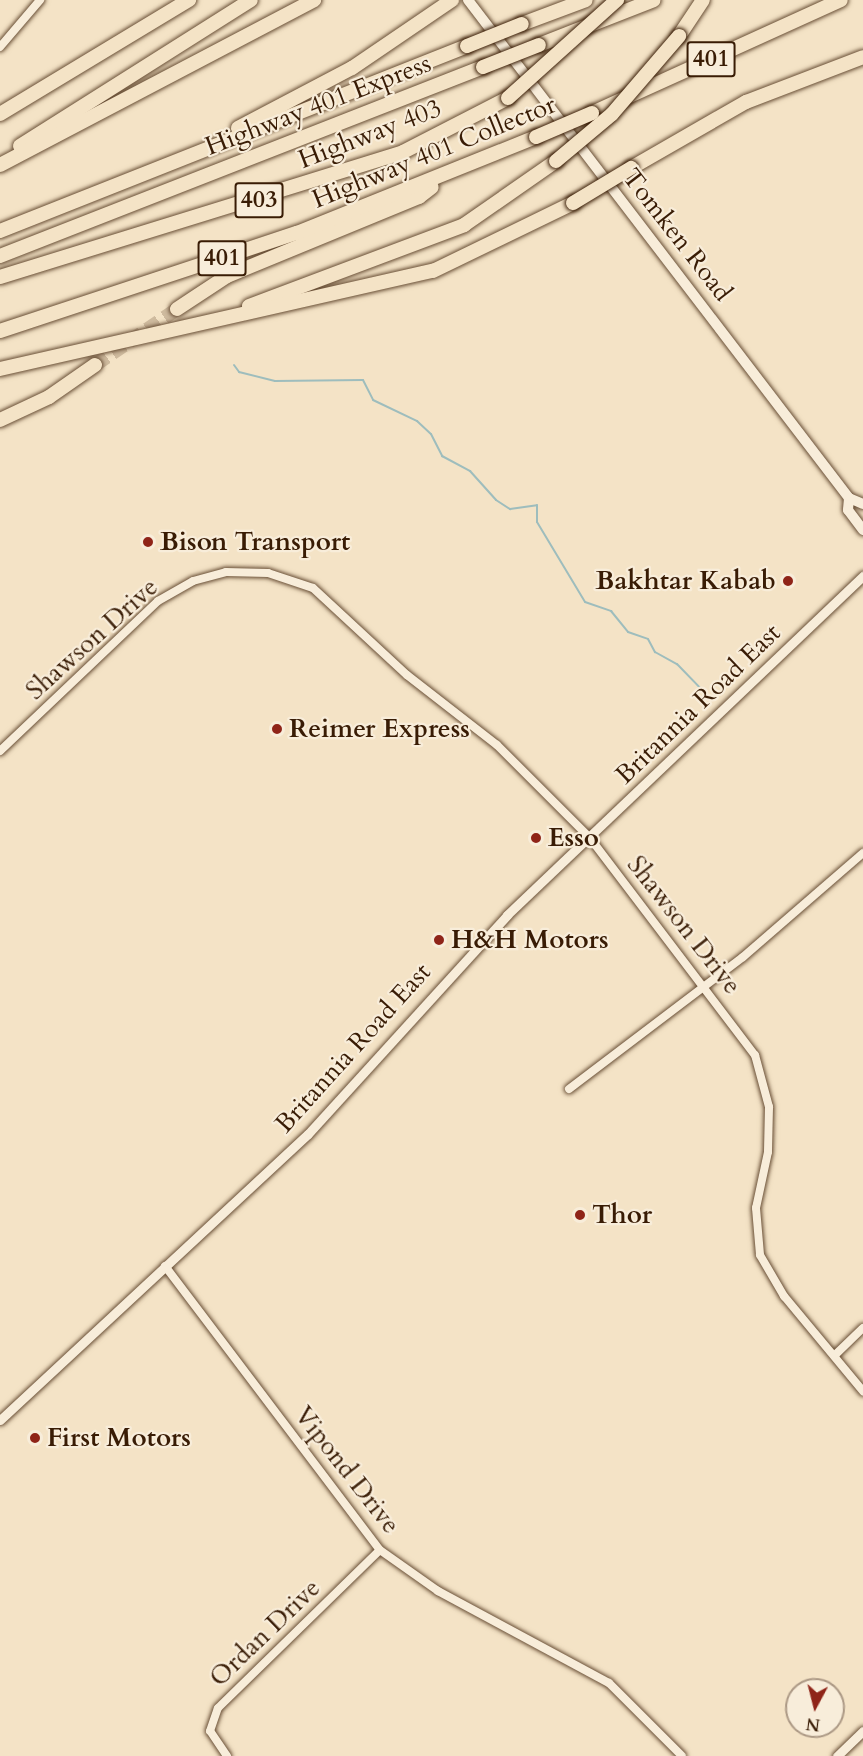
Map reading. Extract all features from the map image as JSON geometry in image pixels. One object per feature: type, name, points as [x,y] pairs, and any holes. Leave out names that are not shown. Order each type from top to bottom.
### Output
[{"type":"highway","points":[[0,114],[189,0]]},
{"type":"highway","points":[[0,158],[251,0]]},
{"type":"highway","points":[[0,165],[314,0]]},
{"type":"highway","points":[[116,185],[289,103],[438,11],[452,0]]},
{"type":"highway","name":"Highway 401 Express","points":[[0,231],[586,0]]},
{"type":"highway","name":"Highway 403","points":[[0,277],[403,152],[508,98],[617,0]]},
{"type":"highway","name":"Highway 401 Express","points":[[0,256],[654,0]]},
{"type":"highway","points":[[193,325],[464,225],[556,162],[612,114],[679,36],[703,0]]},
{"type":"highway","name":"Highway 401 Collector","points":[[0,331],[297,233],[442,178],[841,0]]},
{"type":"highway","points":[[0,369],[433,271],[573,203],[746,102],[863,57]]},
{"type":"highway","points":[[177,309],[227,276],[419,197],[442,178]]},
{"type":"highway","points":[[0,420],[95,365]]},
{"type":"main road","name":"Tomken Road","points":[[468,0],[849,498],[863,504]]},
{"type":"main road","name":"Tomken Road","points":[[849,498],[848,510],[863,530]]},
{"type":"street","points":[[0,47],[40,0]]},
{"type":"street","name":"Shawson Drive","points":[[0,751],[158,601],[193,581],[226,572],[268,573],[313,588],[341,610],[407,675],[497,745],[590,838],[705,984],[755,1055],[769,1107],[768,1152],[756,1208],[760,1255],[784,1296],[863,1391]]},
{"type":"street","name":"Britannia Road East","points":[[0,1420],[308,1134],[462,961],[863,576]]},
{"type":"street","points":[[569,1089],[705,984],[863,853]]},
{"type":"street","name":"Vipond Drive","points":[[165,1266],[380,1550],[438,1591],[609,1683],[682,1756]]},
{"type":"street","points":[[835,1355],[863,1328]]},
{"type":"street","name":"Ordan Drive","points":[[227,1756],[210,1731],[218,1708],[380,1550]]},
{"type":"street","points":[[837,1756],[863,1731]]},
{"type":"waterway","points":[[234,365],[239,372],[275,381],[363,380],[373,400],[417,421],[431,434],[442,456],[470,471],[496,500],[510,509],[537,505],[537,522],[585,602],[611,611],[628,632],[648,639],[655,652],[677,664],[707,695]]},
{"type":"tunnel","points":[[95,365],[177,309]]},
{"type":"place","name":"Bison Transport","points":[[148,542]]},
{"type":"place","name":"Bakhtar Kabab","points":[[788,581]]},
{"type":"place","name":"Reimer Express","points":[[277,729]]},
{"type":"place","name":"Esso","points":[[536,838]]},
{"type":"place","name":"H&H Motors","points":[[439,940]]},
{"type":"place","name":"Thor","points":[[580,1215]]},
{"type":"place","name":"First Motors","points":[[35,1438]]}]
